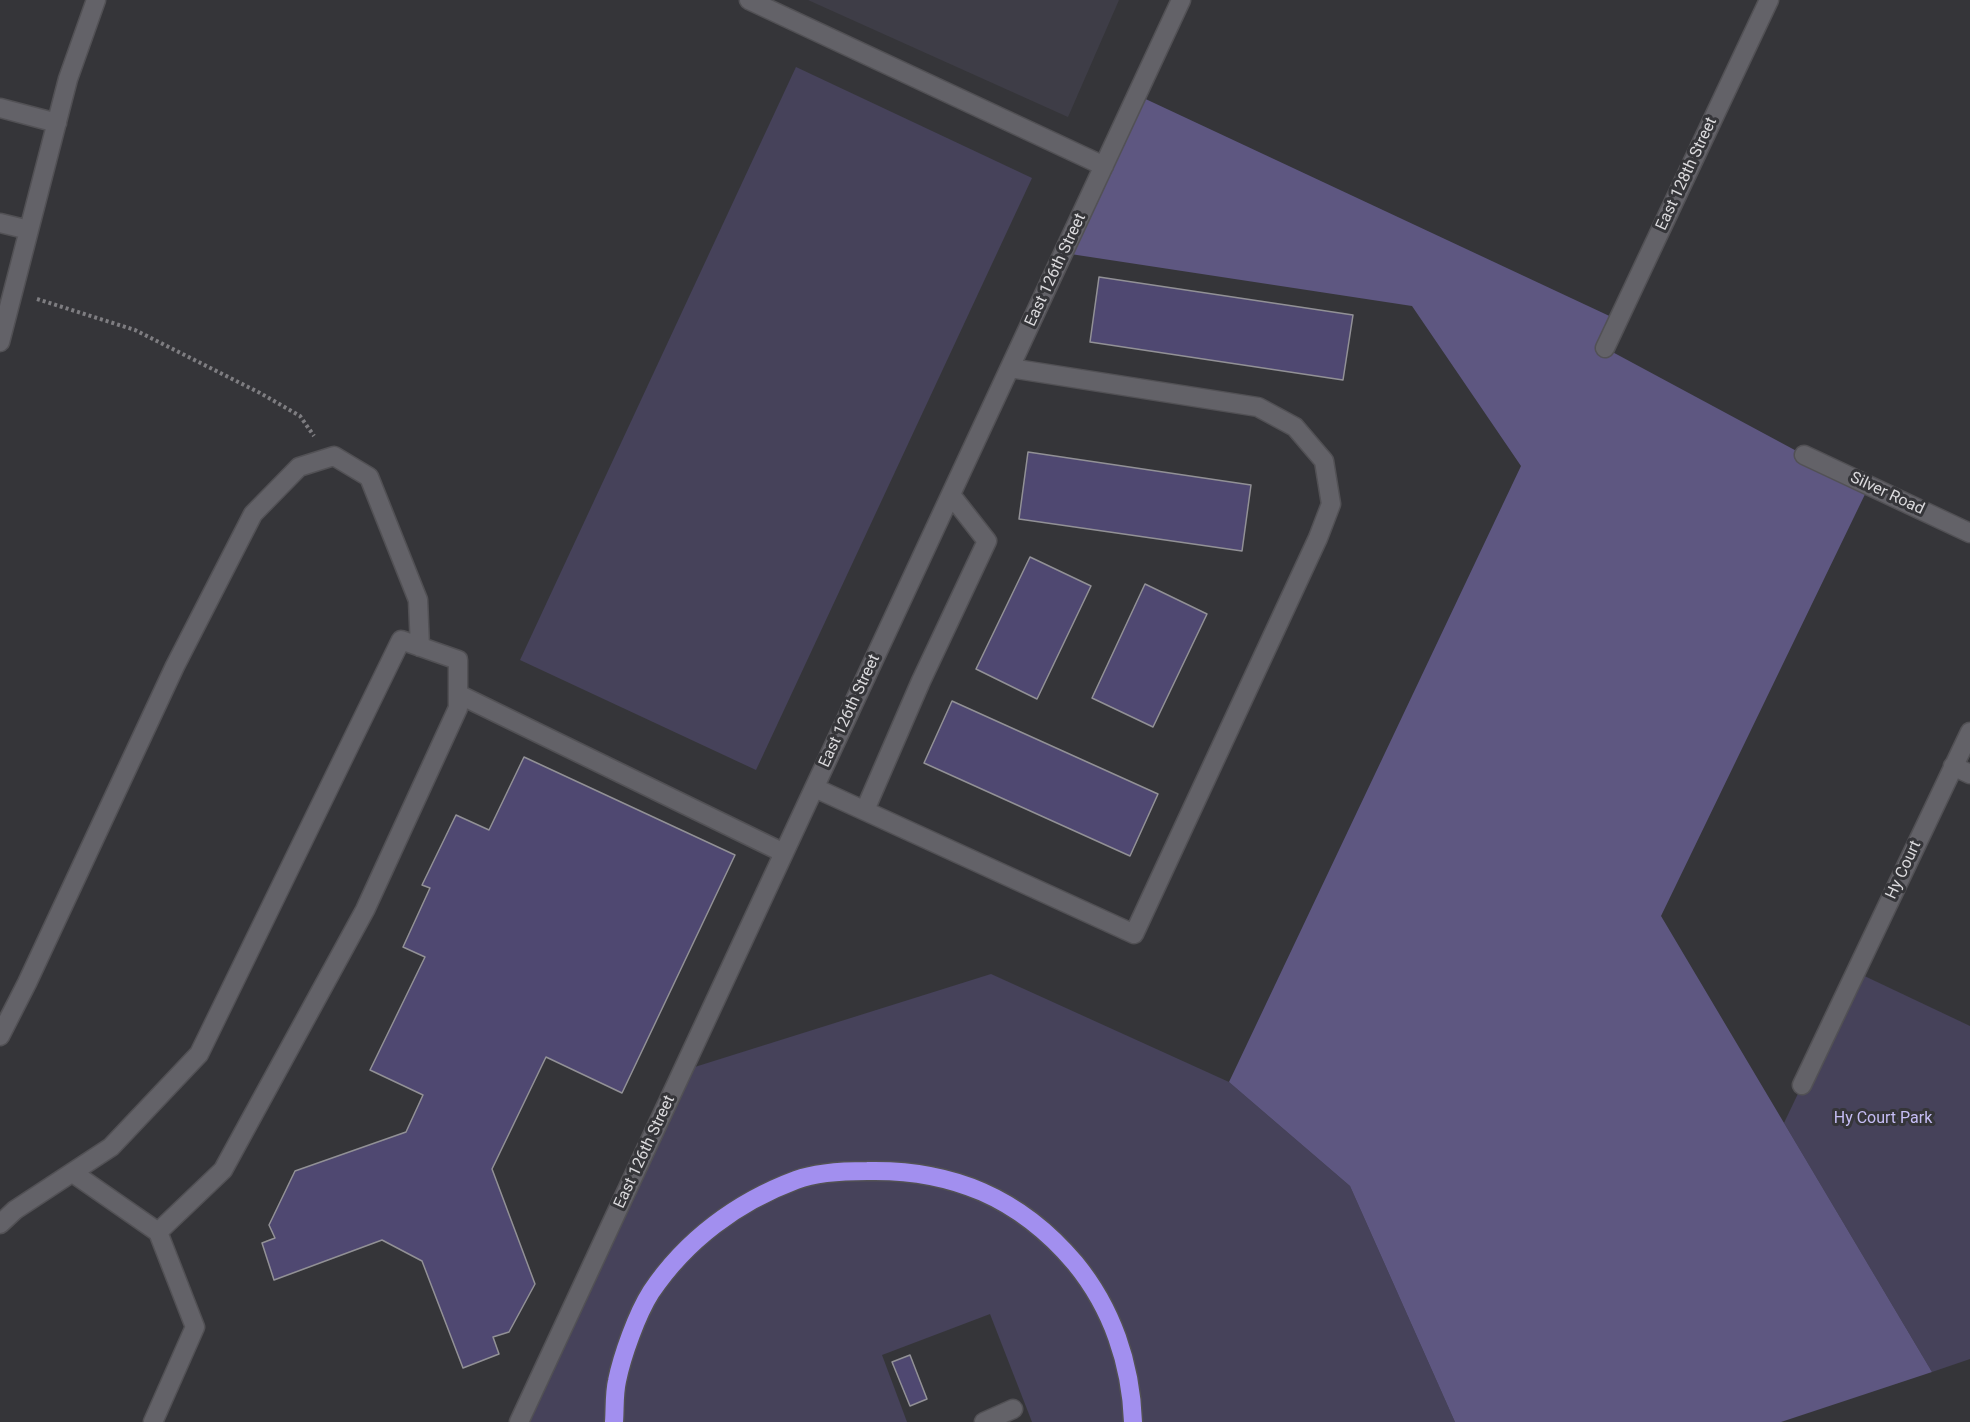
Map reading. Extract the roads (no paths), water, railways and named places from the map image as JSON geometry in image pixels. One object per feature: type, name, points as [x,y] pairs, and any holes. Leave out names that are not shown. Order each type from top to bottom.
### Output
[{"type":"highway","points":[[614,1422],[616,1382],[632,1334],[650,1294],[687,1248],[714,1224],[751,1199],[798,1179],[845,1171],[888,1170],[934,1175],[984,1191],[1023,1214],[1058,1243],[1087,1278],[1108,1312],[1122,1349],[1132,1399],[1133,1422]]},
{"type":"street","points":[[0,342],[68,79],[96,0]]},
{"type":"street","points":[[749,0],[1104,166]]},
{"type":"street","name":"East 126th Street","points":[[519,1422],[1182,0]]},
{"type":"street","name":"East 128th Street","points":[[1605,348],[1769,0]]},
{"type":"street","points":[[0,108],[57,123]]},
{"type":"street","points":[[0,223],[29,230]]},
{"type":"street","points":[[815,788],[1134,934],[1318,538],[1331,504],[1324,461],[1295,427],[1257,407],[1010,368]]},
{"type":"street","name":"Silver Road","points":[[1804,455],[1970,533]]},
{"type":"street","points":[[0,1036],[175,666],[253,514],[299,467],[334,456],[369,477],[418,600],[420,647]]},
{"type":"street","points":[[865,810],[921,681],[987,541],[951,495]]},
{"type":"street","points":[[0,1224],[15,1210],[111,1148],[199,1054],[401,640],[458,660],[458,708],[365,910],[223,1170],[158,1232]]},
{"type":"street","points":[[458,694],[784,853]]},
{"type":"street","name":"Hy Court","points":[[1802,1085],[1970,732]]},
{"type":"street","points":[[1953,766],[1970,774]]},
{"type":"street","points":[[72,1173],[158,1232],[195,1327],[153,1422]]},
{"type":"street","points":[[984,1422],[1012,1409]]},
{"type":"park label","name":"Hy Court Park","points":[[1883,1119]]}]
